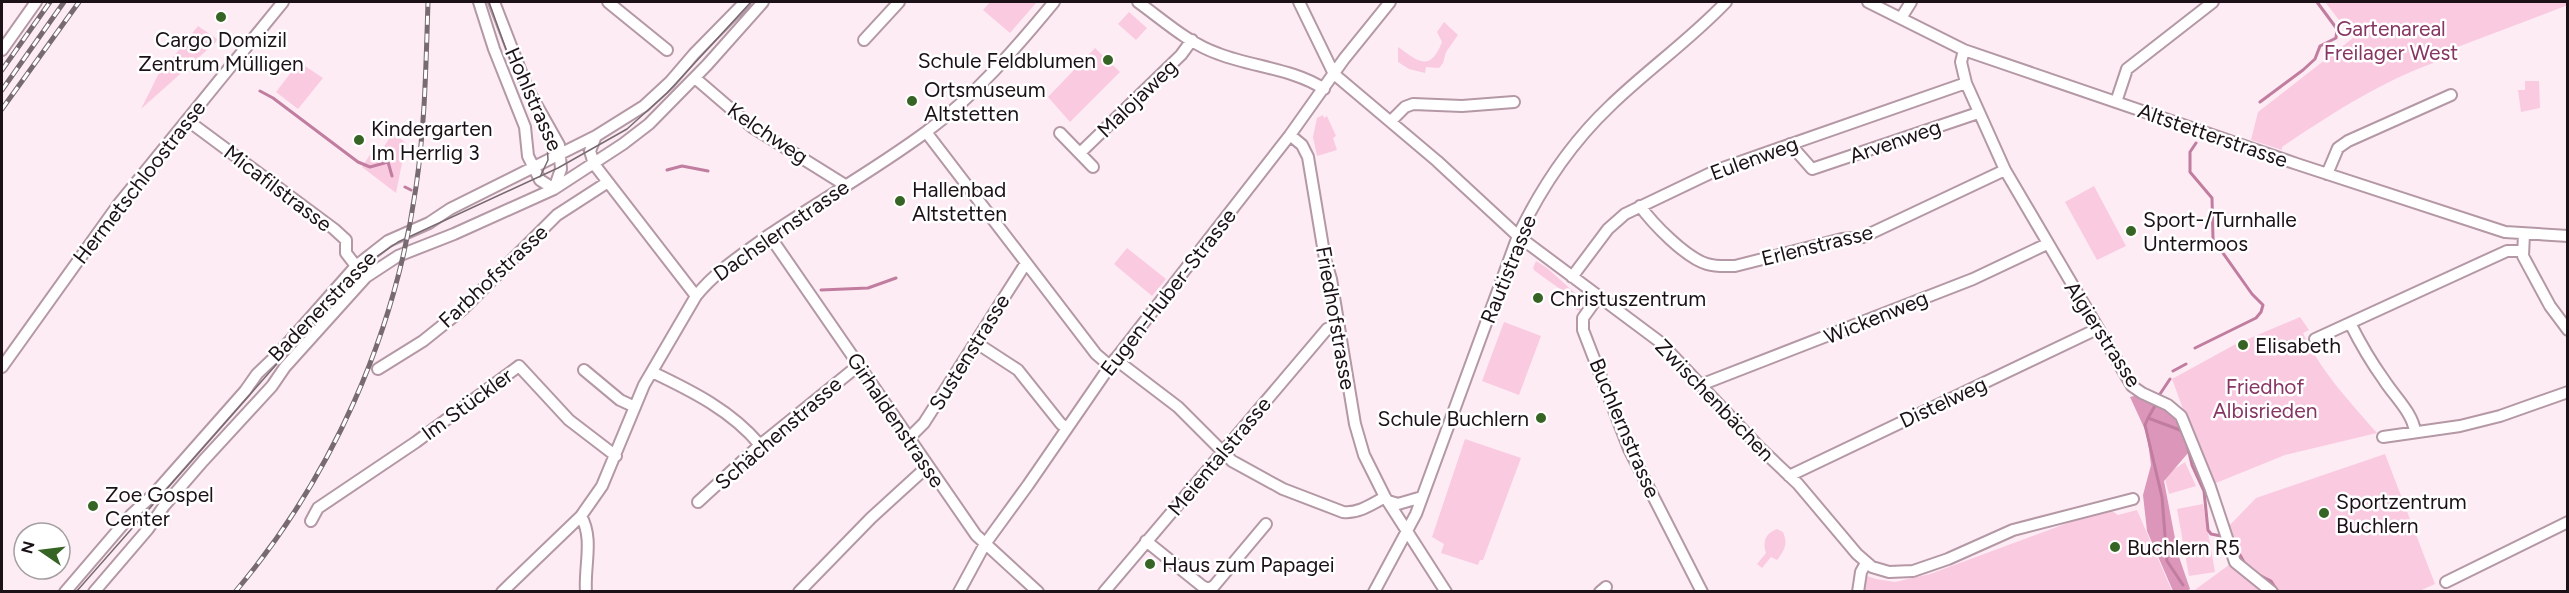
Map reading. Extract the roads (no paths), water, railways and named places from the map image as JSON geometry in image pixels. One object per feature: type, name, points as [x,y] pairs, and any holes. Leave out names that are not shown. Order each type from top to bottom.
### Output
[{"type":"street","points":[[2,50],[36,2]]},
{"type":"street","name":"Hermetschloostrasse","points":[[2,367],[105,221],[283,2]]},
{"type":"street","name":"Hohlstrasse","points":[[479,2],[494,49],[525,127],[528,156],[533,169],[540,180],[554,189],[561,170],[559,145],[528,90],[494,2]]},
{"type":"street","points":[[608,2],[667,50]]},
{"type":"street","name":"Badenerstrasse","points":[[65,591],[130,515],[154,494],[245,391],[257,374],[280,352],[356,266],[388,241],[429,223],[450,208],[596,136],[644,106],[745,2]]},
{"type":"street","name":"Badenerstrasse","points":[[94,591],[148,529],[164,506],[366,277],[398,256],[554,189],[594,164],[648,124],[694,78],[763,2]]},
{"type":"street","points":[[864,39],[898,2]]},
{"type":"street","name":"Dachslernstrasse","points":[[502,591],[580,516],[602,486],[652,372],[696,296],[724,267],[926,132],[993,72],[1054,2]]},
{"type":"street","points":[[1138,2],[1192,40],[1218,54],[1303,78],[1324,88]]},
{"type":"street","points":[[1299,2],[1334,74]]},
{"type":"street","name":"Eugen-Huber-Strasse","points":[[959,591],[985,544],[1112,362],[1290,135],[1390,2]]},
{"type":"street","name":"Rautistrasse","points":[[1377,591],[1408,532],[1422,497],[1518,236],[1555,171],[1580,138],[1623,93],[1702,26],[1726,2]]},
{"type":"street","name":"Altstetterstrasse","points":[[1868,2],[1964,50],[2327,174],[2505,232],[2568,236]]},
{"type":"street","points":[[1901,18],[1911,2]]},
{"type":"street","points":[[2116,102],[2127,69],[2213,2]]},
{"type":"street","name":"Malojaweg","points":[[1080,153],[1181,55],[1192,40]]},
{"type":"street","name":"Algierstrasse","points":[[1964,50],[1961,62],[1966,83],[1978,113],[2005,170],[2047,244],[2132,386],[2168,405],[2181,416],[2210,487],[2235,562],[2272,591]]},
{"type":"street","name":"Zwischenbächen","points":[[1334,74],[1391,121],[1518,236],[1598,297],[1649,332],[1819,507],[1866,563]]},
{"type":"street","name":"Kelchweg","points":[[694,78],[752,127],[845,185]]},
{"type":"street","name":"Eulenweg","points":[[1572,277],[1608,229],[1624,214],[1640,206],[1717,170],[1966,83]]},
{"type":"street","points":[[2327,174],[2338,148],[2348,141],[2451,95]]},
{"type":"street","points":[[1391,121],[1405,107],[1413,104],[1462,106],[1514,102]]},
{"type":"street","name":"Arvenweg","points":[[1790,144],[1812,169],[1978,113]]},
{"type":"street","name":"Micafilstrasse","points":[[187,120],[334,229],[346,240],[346,253],[356,266]]},
{"type":"street","points":[[926,132],[1096,354],[1112,362],[1190,418],[1221,453],[1256,476],[1343,512],[1351,513],[1386,499],[1398,504],[1422,497]]},
{"type":"street","name":"Malojaweg","points":[[1060,133],[1093,167]]},
{"type":"street","name":"Friedhofstrasse","points":[[1290,135],[1302,145],[1308,157],[1359,440],[1386,499],[1446,591]]},
{"type":"street","points":[[596,136],[590,151],[594,164],[696,296]]},
{"type":"street","name":"Hohlstrasse","points":[[515,177],[528,156]]},
{"type":"street","name":"Erlenstrasse","points":[[1640,206],[1648,217],[1694,258],[1721,267],[1735,266],[1842,239],[1863,237],[2005,170]]},
{"type":"street","name":"Farbhofstrasse","points":[[378,369],[423,340],[463,309],[557,215],[608,182]]},
{"type":"street","points":[[2524,234],[2523,251],[2550,306],[2568,330]]},
{"type":"street","name":"Girhaldenstrasse","points":[[769,235],[976,535],[1038,591]]},
{"type":"street","name":"Wickenweg","points":[[1702,384],[1973,279],[2047,244]]},
{"type":"street","points":[[2315,339],[2507,251],[2523,251]]},
{"type":"street","name":"Sustenstrasse","points":[[909,438],[924,423],[1026,262]]},
{"type":"street","name":"Buchlernstrasse","points":[[1598,297],[1583,318],[1583,330],[1629,449],[1702,591]]},
{"type":"street","points":[[2350,323],[2363,349],[2414,425],[2415,432]]},
{"type":"street","name":"Meientalstrasse","points":[[1104,591],[1327,329],[1337,325]]},
{"type":"street","name":"Distelweg","points":[[1789,476],[2097,329]]},
{"type":"street","points":[[975,342],[1018,370],[1061,424],[1067,428]]},
{"type":"street","name":"Schächenstrasse","points":[[698,502],[760,446],[859,365]]},
{"type":"street","name":"Im Stückler","points":[[311,521],[318,508],[416,442],[519,366],[569,420],[616,456]]},
{"type":"street","points":[[584,370],[620,399],[635,407]]},
{"type":"street","points":[[652,372],[719,408],[746,430],[760,446]]},
{"type":"street","points":[[2384,437],[2460,426],[2500,416],[2568,392]]},
{"type":"street","points":[[799,591],[871,518],[928,466]]},
{"type":"street","points":[[1858,591],[1861,572],[1866,563],[1883,571],[1912,571],[1948,559],[2013,530],[2133,499]]},
{"type":"street","points":[[580,516],[588,536],[586,591]]},
{"type":"street","points":[[2446,582],[2568,522]]},
{"type":"street","points":[[1146,541],[1208,589],[1214,586],[1266,525]]},
{"type":"waterway","points":[[2260,102],[2315,59],[2320,46],[2336,38],[2337,29],[2317,2]]},
{"type":"waterway","points":[[260,91],[273,98],[358,162],[370,167],[388,162],[392,176]]},
{"type":"waterway","points":[[2195,348],[2256,318],[2263,305],[2252,294],[2213,239],[2212,198],[2190,172],[2190,152],[2196,143]]},
{"type":"waterway","points":[[667,170],[682,166],[708,171]]},
{"type":"waterway","points":[[405,187],[411,190]]},
{"type":"waterway","points":[[821,290],[868,288],[896,278]]},
{"type":"waterway","points":[[2173,371],[2186,364]]},
{"type":"waterway","points":[[2158,397],[2170,379]]},
{"type":"waterway","points":[[2156,404],[2148,418],[2180,430],[2184,435]]},
{"type":"waterway","points":[[2148,418],[2145,425],[2162,497],[2167,561],[2183,585]]},
{"type":"waterway","points":[[2187,444],[2192,465],[2204,491],[2208,530],[2211,534],[2221,536]]},
{"type":"waterway","points":[[2235,546],[2245,564]]},
{"type":"waterway","points":[[2257,574],[2271,581],[2278,592]]},
{"type":"tram line","points":[[489,2],[507,52],[547,143],[548,160],[540,177]]},
{"type":"tram line","points":[[76,592],[363,266],[398,242],[558,168],[627,129],[667,93],[751,2]]},
{"type":"railway","points":[[2,70],[50,2]]},
{"type":"railway","points":[[2,90],[64,2]]},
{"type":"railway","points":[[2,109],[79,2]]},
{"type":"railway","points":[[235,592],[270,548],[301,501],[354,402],[375,350],[406,242],[416,187],[423,118],[428,2]]},
{"type":"place","name":"Cargo Domizil Zentrum Mülligen","points":[[221,17]]},
{"type":"place","name":"Schule Feldblumen","points":[[1108,60]]},
{"type":"place","name":"Ortsmuseum Altstetten","points":[[912,101]]},
{"type":"place","name":"Kindergarten Im Herrlig 3","points":[[359,140]]},
{"type":"place","name":"Hallenbad Altstetten","points":[[900,201]]},
{"type":"place","name":"Sport-/Turnhalle Untermoos","points":[[2131,231]]},
{"type":"place","name":"Christuszentrum","points":[[1538,298]]},
{"type":"place","name":"Elisabeth","points":[[2243,345]]},
{"type":"place","name":"Schule Buchlern","points":[[1541,418]]},
{"type":"place","name":"Zoe Gospel Center","points":[[93,506]]},
{"type":"place","name":"Sportzentrum Buchlern","points":[[2324,513]]},
{"type":"place","name":"Buchlern R5","points":[[2115,547]]},
{"type":"place","name":"Haus zum Papagei","points":[[1150,564]]},
{"type":"park label","name":"Gartenareal Freilager West","points":[[2391,40]]},
{"type":"park label","name":"Friedhof Albisrieden","points":[[2265,398]]}]
